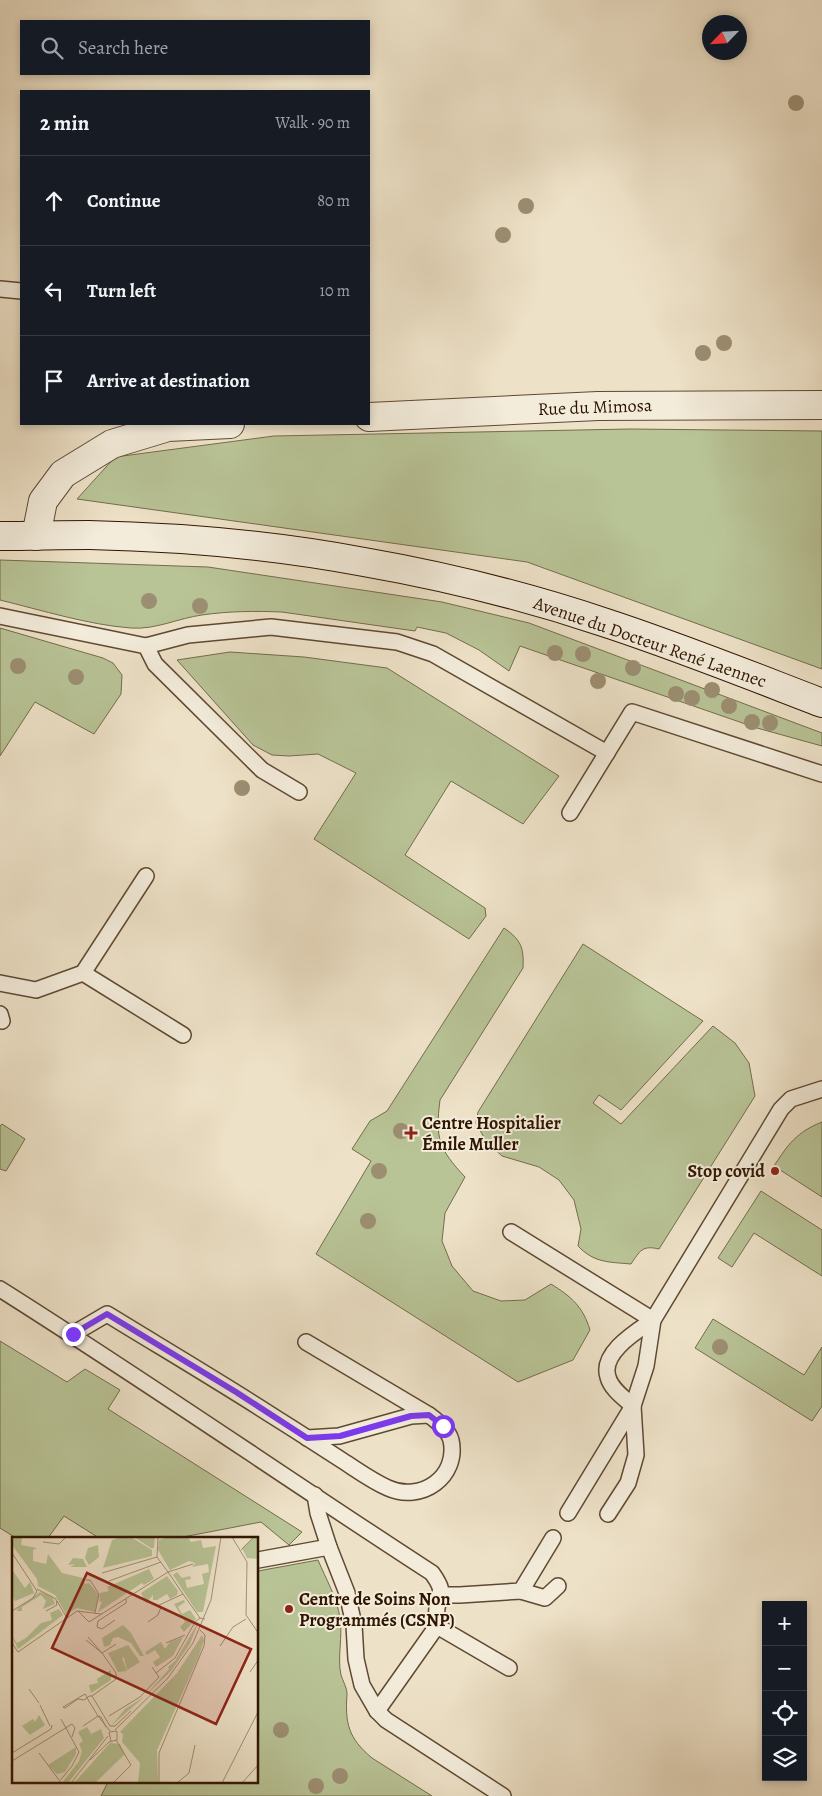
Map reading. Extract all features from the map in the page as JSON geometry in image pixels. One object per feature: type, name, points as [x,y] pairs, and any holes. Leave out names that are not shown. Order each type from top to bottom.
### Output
[{"type":"main road","name":"Rue du Mimosa","points":[[370,417],[598,406],[822,405]]},
{"type":"main road","points":[[36,536],[43,501],[63,474],[112,444],[168,427],[209,425]]},
{"type":"main road","name":"Avenue du Docteur René Laennec","points":[[0,536],[88,535],[187,540],[254,546],[364,562],[470,584],[601,621],[822,703]]},
{"type":"lane","points":[[0,289],[20,291]]},
{"type":"lane","points":[[0,616],[146,646],[188,635],[271,627],[397,642],[433,654],[607,753]]},
{"type":"lane","points":[[146,646],[155,664],[262,770],[299,792]]},
{"type":"lane","points":[[570,813],[632,712],[822,774]]},
{"type":"lane","points":[[0,984],[36,990],[83,973],[146,876]]},
{"type":"lane","points":[[83,973],[182,1035]]},
{"type":"lane","points":[[568,1513],[633,1406],[646,1366],[653,1320],[781,1109],[791,1099],[822,1089]]},
{"type":"lane","points":[[511,1232],[653,1320]]},
{"type":"lane","points":[[0,1288],[73,1334],[315,1495],[346,1518],[432,1573],[438,1582],[442,1595],[437,1610],[437,1626],[377,1711]]},
{"type":"lane","points":[[73,1334],[107,1314],[236,1392],[366,1476],[390,1489],[404,1493],[417,1492],[429,1488],[441,1480],[449,1468],[451,1456],[451,1439],[443,1426],[429,1415],[306,1342]]},
{"type":"lane","points":[[608,1514],[628,1483],[636,1455],[633,1406],[616,1391],[608,1378],[606,1365],[621,1343],[653,1320]]},
{"type":"lane","points":[[307,1438],[340,1436],[411,1416],[429,1415]]},
{"type":"lane","points":[[315,1495],[318,1512],[347,1594],[354,1625],[356,1659],[362,1685],[377,1711],[386,1720],[493,1793]]},
{"type":"lane","points":[[522,1591],[553,1538]]},
{"type":"lane","points":[[259,1560],[329,1546]]},
{"type":"lane","points":[[442,1595],[522,1591],[545,1598],[558,1586]]},
{"type":"lane","points":[[437,1626],[509,1668]]},
{"type":"green space","points":[[630,429],[822,431],[822,669],[527,562],[77,499],[115,457],[274,436]]},
{"type":"green space","points":[[0,560],[208,567],[442,602],[529,623],[822,733],[822,746],[757,728],[520,646],[509,671],[479,650],[446,633],[417,627],[415,631],[282,612],[262,611],[202,615],[158,626],[140,628],[82,620],[0,600]]},
{"type":"green space","points":[[0,628],[103,658],[113,663],[122,675],[121,694],[94,734],[35,702],[0,756]]},
{"type":"green space","points":[[230,652],[304,657],[387,668],[559,776],[523,824],[451,781],[405,855],[485,908],[486,916],[469,939],[314,839],[356,773],[318,754],[272,755],[253,745],[177,660]]},
{"type":"green space","points":[[504,928],[518,940],[522,949],[523,968],[440,1100],[438,1125],[441,1143],[449,1159],[465,1177],[445,1213],[442,1241],[452,1266],[473,1291],[501,1301],[525,1300],[551,1284],[576,1303],[584,1315],[590,1330],[573,1360],[518,1382],[316,1254],[371,1161],[352,1149],[370,1121],[387,1111]]},
{"type":"green space","points":[[583,944],[703,1021],[621,1110],[599,1095],[593,1103],[621,1124],[713,1026],[735,1043],[749,1063],[755,1096],[659,1249],[649,1248],[642,1250],[631,1264],[602,1261],[584,1252],[578,1246],[581,1229],[574,1200],[559,1180],[539,1167],[502,1156],[486,1141],[476,1123],[478,1112]]},
{"type":"green space","points":[[822,1122],[822,1197],[774,1166],[794,1140],[806,1130]]},
{"type":"green space","points":[[2,1124],[25,1139],[6,1171],[0,1169],[0,1126]]},
{"type":"green space","points":[[761,1191],[822,1230],[822,1276],[754,1233],[732,1267],[718,1258]]},
{"type":"green space","points":[[713,1319],[804,1375],[822,1347],[822,1406],[812,1421],[695,1348]]},
{"type":"green space","points":[[0,1341],[67,1382],[85,1369],[120,1390],[108,1409],[302,1532],[289,1545],[261,1522],[183,1537],[97,1537],[64,1516],[49,1537],[14,1537],[0,1528]]},
{"type":"green space","points":[[318,1560],[339,1611],[341,1632],[340,1668],[347,1692],[348,1722],[353,1737],[372,1758],[432,1796],[101,1796],[107,1784],[259,1784],[259,1571]]},
{"type":"place","name":"Centre Hospitalier Émile Muller","points":[[411,1133]]},
{"type":"place","name":"Stop covid","points":[[775,1171]]},
{"type":"place","name":"Centre de Soins Non Programmés (CSNP)","points":[[289,1609]]},
{"type":"route","points":[[73,1334],[107,1314],[236,1392],[307,1438],[340,1436],[411,1416],[429,1415],[443,1426]]}]
